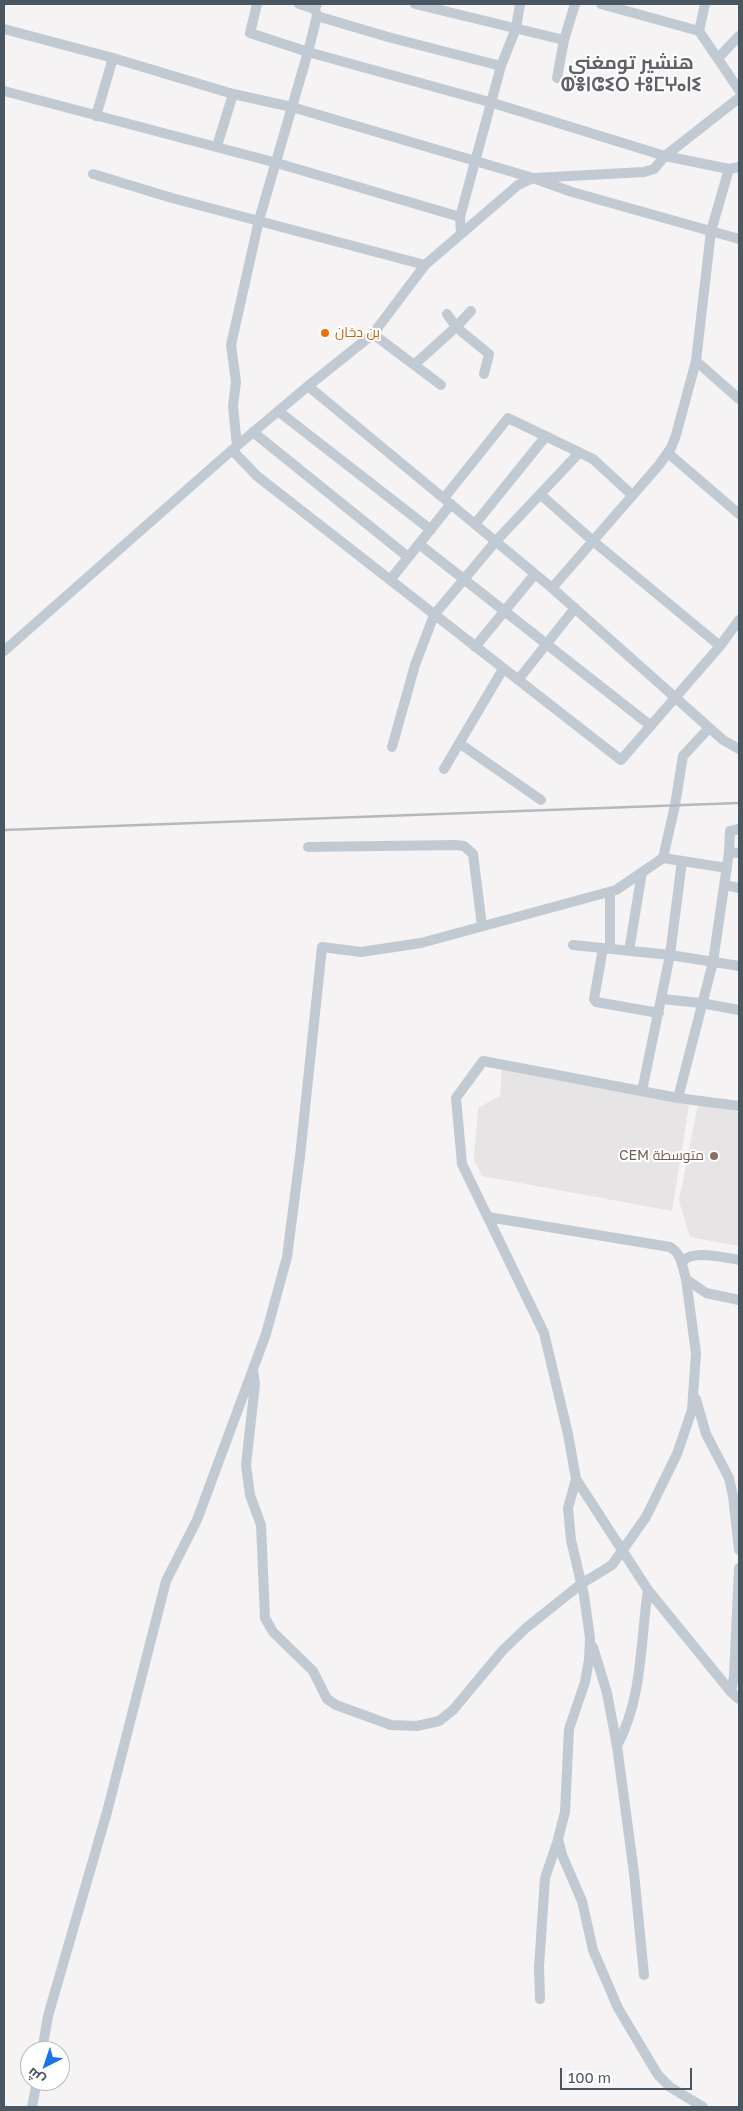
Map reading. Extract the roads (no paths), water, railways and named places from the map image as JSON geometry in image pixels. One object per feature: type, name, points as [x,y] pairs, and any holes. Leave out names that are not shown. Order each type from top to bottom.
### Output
[{"type":"street","points":[[257,4],[250,33],[308,52],[493,102],[665,156],[734,168],[711,231],[696,361],[676,435],[668,453],[552,588]]},
{"type":"street","points":[[299,4],[388,37],[501,66]]},
{"type":"street","points":[[415,4],[564,40]]},
{"type":"street","points":[[453,14],[456,4]]},
{"type":"street","points":[[461,234],[460,216],[474,161],[493,102],[501,66],[516,28],[520,4]]},
{"type":"street","points":[[557,78],[564,40],[575,4]]},
{"type":"street","points":[[602,4],[699,31],[719,57],[739,90]]},
{"type":"street","points":[[637,15],[640,4]]},
{"type":"street","points":[[699,31],[705,4]]},
{"type":"street","points":[[316,9],[308,52],[259,220],[231,345],[236,382],[233,406],[234,448],[257,476],[622,760],[720,646],[739,620]]},
{"type":"street","points":[[4,29],[113,58],[234,94],[292,107],[581,194],[739,239]]},
{"type":"street","points":[[719,57],[739,36],[739,30]]},
{"type":"street","points":[[96,116],[113,58]]},
{"type":"street","points":[[4,90],[96,116],[217,146],[460,216]]},
{"type":"street","points":[[217,146],[234,94]]},
{"type":"street","points":[[4,651],[234,448],[374,334],[425,265],[518,184],[533,178],[644,172],[654,169],[665,156],[739,98]]},
{"type":"street","points":[[93,174],[172,198],[425,265]]},
{"type":"street","points":[[414,365],[471,311]]},
{"type":"street","points":[[447,314],[456,327],[489,354],[484,374]]},
{"type":"street","points":[[374,334],[440,385]]},
{"type":"street","points":[[696,361],[739,399]]},
{"type":"street","points":[[308,386],[552,588],[723,740],[739,749]]},
{"type":"street","points":[[278,411],[430,530]]},
{"type":"street","points":[[390,580],[430,530],[447,501],[508,418],[593,459],[632,496]]},
{"type":"street","points":[[253,432],[408,558]]},
{"type":"street","points":[[475,524],[546,436]]},
{"type":"street","points":[[392,747],[415,665],[434,615],[496,541],[579,453]]},
{"type":"street","points":[[668,453],[739,514]]},
{"type":"street","points":[[540,494],[593,542],[720,646]]},
{"type":"street","points":[[419,544],[651,726]]},
{"type":"street","points":[[475,647],[535,574]]},
{"type":"street","points":[[518,680],[575,608]]},
{"type":"street","points":[[444,769],[503,669]]},
{"type":"street","points":[[664,858],[677,798],[683,756],[709,728]]},
{"type":"street","points":[[459,743],[541,800]]},
{"type":"street","points":[[678,1098],[713,962],[726,868],[734,853],[730,831],[739,829]]},
{"type":"street","points":[[308,847],[464,846],[473,854],[482,926]]},
{"type":"street","points":[[44,2041],[48,2016],[107,1812],[166,1581],[197,1520],[266,1334],[287,1257],[300,1156],[322,946],[361,952],[421,943],[616,890],[664,858],[726,868]]},
{"type":"street","points":[[642,1091],[670,955],[682,861]]},
{"type":"street","points":[[629,951],[642,872]]},
{"type":"street","points":[[725,885],[739,888]]},
{"type":"street","points":[[610,892],[607,949],[594,999],[596,1002],[659,1013]]},
{"type":"street","points":[[573,945],[670,955],[739,966]]},
{"type":"street","points":[[662,999],[702,1003],[739,1010]]},
{"type":"street","points":[[739,1106],[678,1098],[483,1061],[456,1098],[462,1164],[544,1333],[568,1434],[576,1479],[648,1590],[730,1692],[739,1699]]},
{"type":"street","points":[[253,1368],[255,1384],[246,1465],[250,1495],[261,1525],[264,1618],[272,1632],[312,1671],[327,1700],[391,1725],[417,1726],[439,1722],[453,1710],[503,1650],[526,1628],[581,1584],[612,1565],[623,1552],[646,1517],[654,1497],[677,1454],[692,1410],[694,1393],[696,1353],[686,1279],[677,1251],[661,1245],[488,1217]]},
{"type":"street","points":[[682,1263],[688,1257],[697,1255],[739,1260]]},
{"type":"street","points":[[686,1279],[706,1293],[739,1300]]},
{"type":"street","points":[[694,1393],[706,1434],[729,1478],[739,1550]]},
{"type":"street","points":[[576,1479],[568,1508],[571,1540],[590,1638],[607,1693],[617,1746],[634,1872],[644,1975]]},
{"type":"street","points":[[730,1692],[734,1677],[739,1568]]},
{"type":"street","points":[[617,1746],[626,1729],[633,1706],[642,1662],[643,1624],[648,1590]]},
{"type":"street","points":[[540,1999],[539,1950],[546,1878],[565,1812],[569,1729],[585,1682],[590,1638]]},
{"type":"street","points":[[558,1839],[562,1855],[582,1901],[593,1950],[618,2008],[658,2074],[670,2087],[703,2107]]},
{"type":"street","points":[[32,2107],[35,2091]]},
{"type":"railway","points":[[4,830],[739,803]]},
{"type":"place","name":"بن دخان","points":[[325,333]]},
{"type":"place","name":"CEM متوسطة","points":[[714,1156]]},
{"type":"district","name":"هنشير تومغني ⵀⴻⵏⵛⵉⵔ ⵜⵓⵎⵖⴰⵏⵉ","points":[[631,74]]}]
